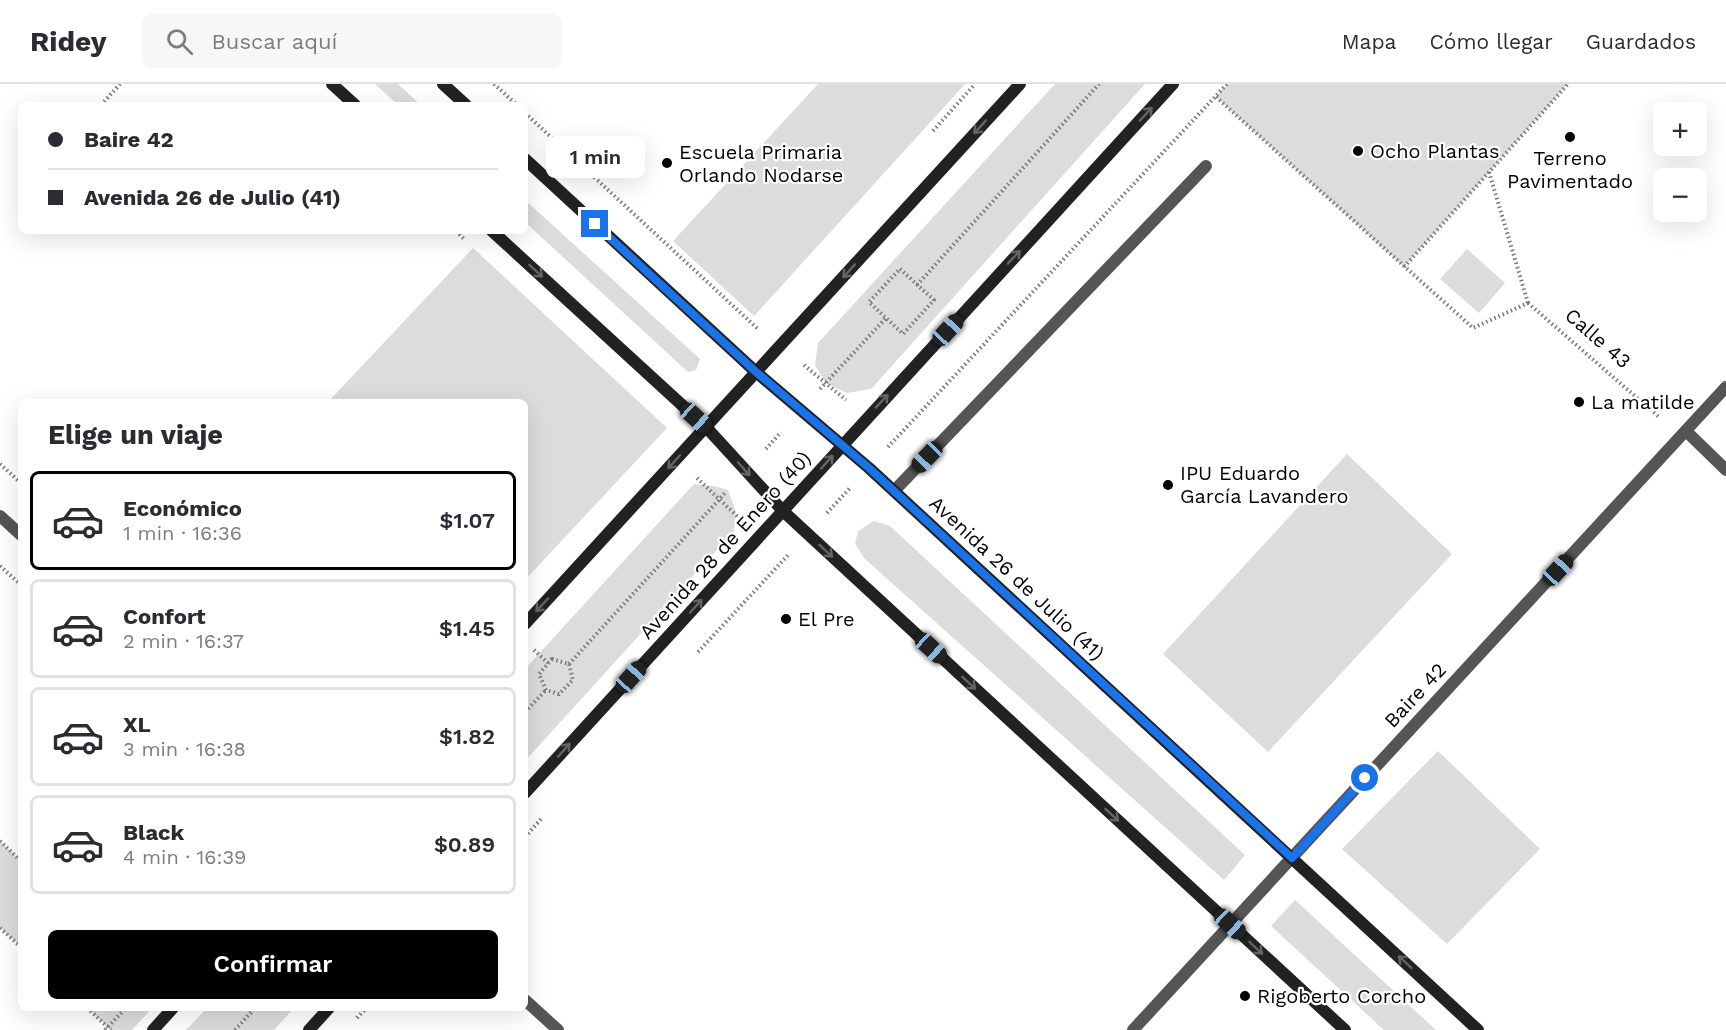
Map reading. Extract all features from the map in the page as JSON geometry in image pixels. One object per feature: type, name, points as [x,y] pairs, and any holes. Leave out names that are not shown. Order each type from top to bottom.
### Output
[{"type":"main road","points":[[332,84],[352,102]]},
{"type":"main road","points":[[443,84],[463,102]]},
{"type":"main road","points":[[528,621],[1020,84]]},
{"type":"main road","name":"Avenida 28 de Enero (40)","points":[[528,790],[1173,84]]},
{"type":"main road","name":"Avenida 26 de Julio (41)","points":[[528,162],[756,372],[894,491],[1479,1030]]},
{"type":"main road","points":[[495,234],[706,427],[783,511],[1345,1030]]},
{"type":"main road","points":[[153,1030],[170,1011]]},
{"type":"main road","points":[[309,1030],[326,1011]]},
{"type":"street","points":[[894,491],[1206,166]]},
{"type":"street","name":"Baire 42","points":[[1133,1030],[1726,387]]},
{"type":"street","points":[[1686,431],[1726,470]]},
{"type":"street","points":[[0,516],[18,532]]},
{"type":"street","points":[[528,1003],[558,1030]]},
{"type":"path","points":[[104,102],[120,84]]},
{"type":"path","points":[[494,84],[514,102]]},
{"type":"path","points":[[917,285],[1100,84]]},
{"type":"path","points":[[1227,84],[1216,97],[1473,328],[1528,303],[1489,172]]},
{"type":"path","points":[[1404,267],[1568,84]]},
{"type":"path","points":[[528,116],[757,328],[867,418]]},
{"type":"path","points":[[900,269],[917,285],[934,300],[903,334],[869,303],[900,269]]},
{"type":"path","name":"Calle 43","points":[[1528,303],[1661,418],[1686,431]]},
{"type":"path","points":[[677,458],[783,561]]},
{"type":"path","points":[[0,464],[18,480]]},
{"type":"path","points":[[0,566],[18,582]]},
{"type":"path","points":[[552,659],[569,664],[573,680],[559,694],[546,690],[539,674],[548,663],[552,659]]},
{"type":"path","points":[[528,709],[546,690]]},
{"type":"path","points":[[0,841],[18,858]]},
{"type":"path","points":[[0,928],[18,944]]},
{"type":"path","points":[[90,1011],[108,1029],[123,1011]]},
{"type":"path","points":[[235,1030],[252,1011]]},
{"type":"shaded area","points":[[375,84],[398,84],[418,102],[395,102]]},
{"type":"shaded area","points":[[818,84],[965,84],[754,316],[673,241]]},
{"type":"shaded area","points":[[1055,84],[1145,84],[871,389],[847,393],[826,383],[815,365],[818,343]]},
{"type":"shaded area","points":[[1227,84],[1568,84],[1404,267],[1216,97]]},
{"type":"shaded area","points":[[528,203],[700,359],[696,370],[688,372],[528,225]]},
{"type":"shaded area","points":[[473,248],[667,428],[528,577],[528,399],[331,399]]},
{"type":"shaded area","points":[[1467,249],[1505,283],[1479,313],[1440,279]]},
{"type":"shaded area","points":[[1347,454],[1452,554],[1268,752],[1163,654]]},
{"type":"shaded area","points":[[694,484],[728,490],[736,512],[734,531],[528,758],[528,666]]},
{"type":"shaded area","points":[[874,521],[890,526],[1245,855],[1224,880],[865,559],[855,544],[858,531]]},
{"type":"shaded area","points":[[1438,751],[1540,849],[1447,944],[1342,849]]},
{"type":"shaded area","points":[[0,841],[18,858],[18,944],[0,928]]},
{"type":"shaded area","points":[[1295,900],[1436,1030],[1384,1030],[1271,926]]},
{"type":"shaded area","points":[[90,1011],[149,1011],[132,1030],[111,1030]]},
{"type":"shaded area","points":[[204,1011],[291,1011],[274,1030],[186,1030]]},
{"type":"place","name":"Terreno Pavimentado","points":[[1570,137]]},
{"type":"place","name":"Ocho Plantas","points":[[1358,151]]},
{"type":"place","name":"Escuela Primaria Orlando Nodarse","points":[[667,163]]},
{"type":"place","name":"La matilde","points":[[1579,402]]},
{"type":"place","name":"IPU Eduardo García Lavandero","points":[[1168,485]]},
{"type":"place","name":"El Pre","points":[[786,619]]},
{"type":"place","name":"Rigoberto Corcho","points":[[1245,996]]},
{"type":"route","points":[[595,224],[756,372],[869,468],[1292,858],[1365,778]]}]
